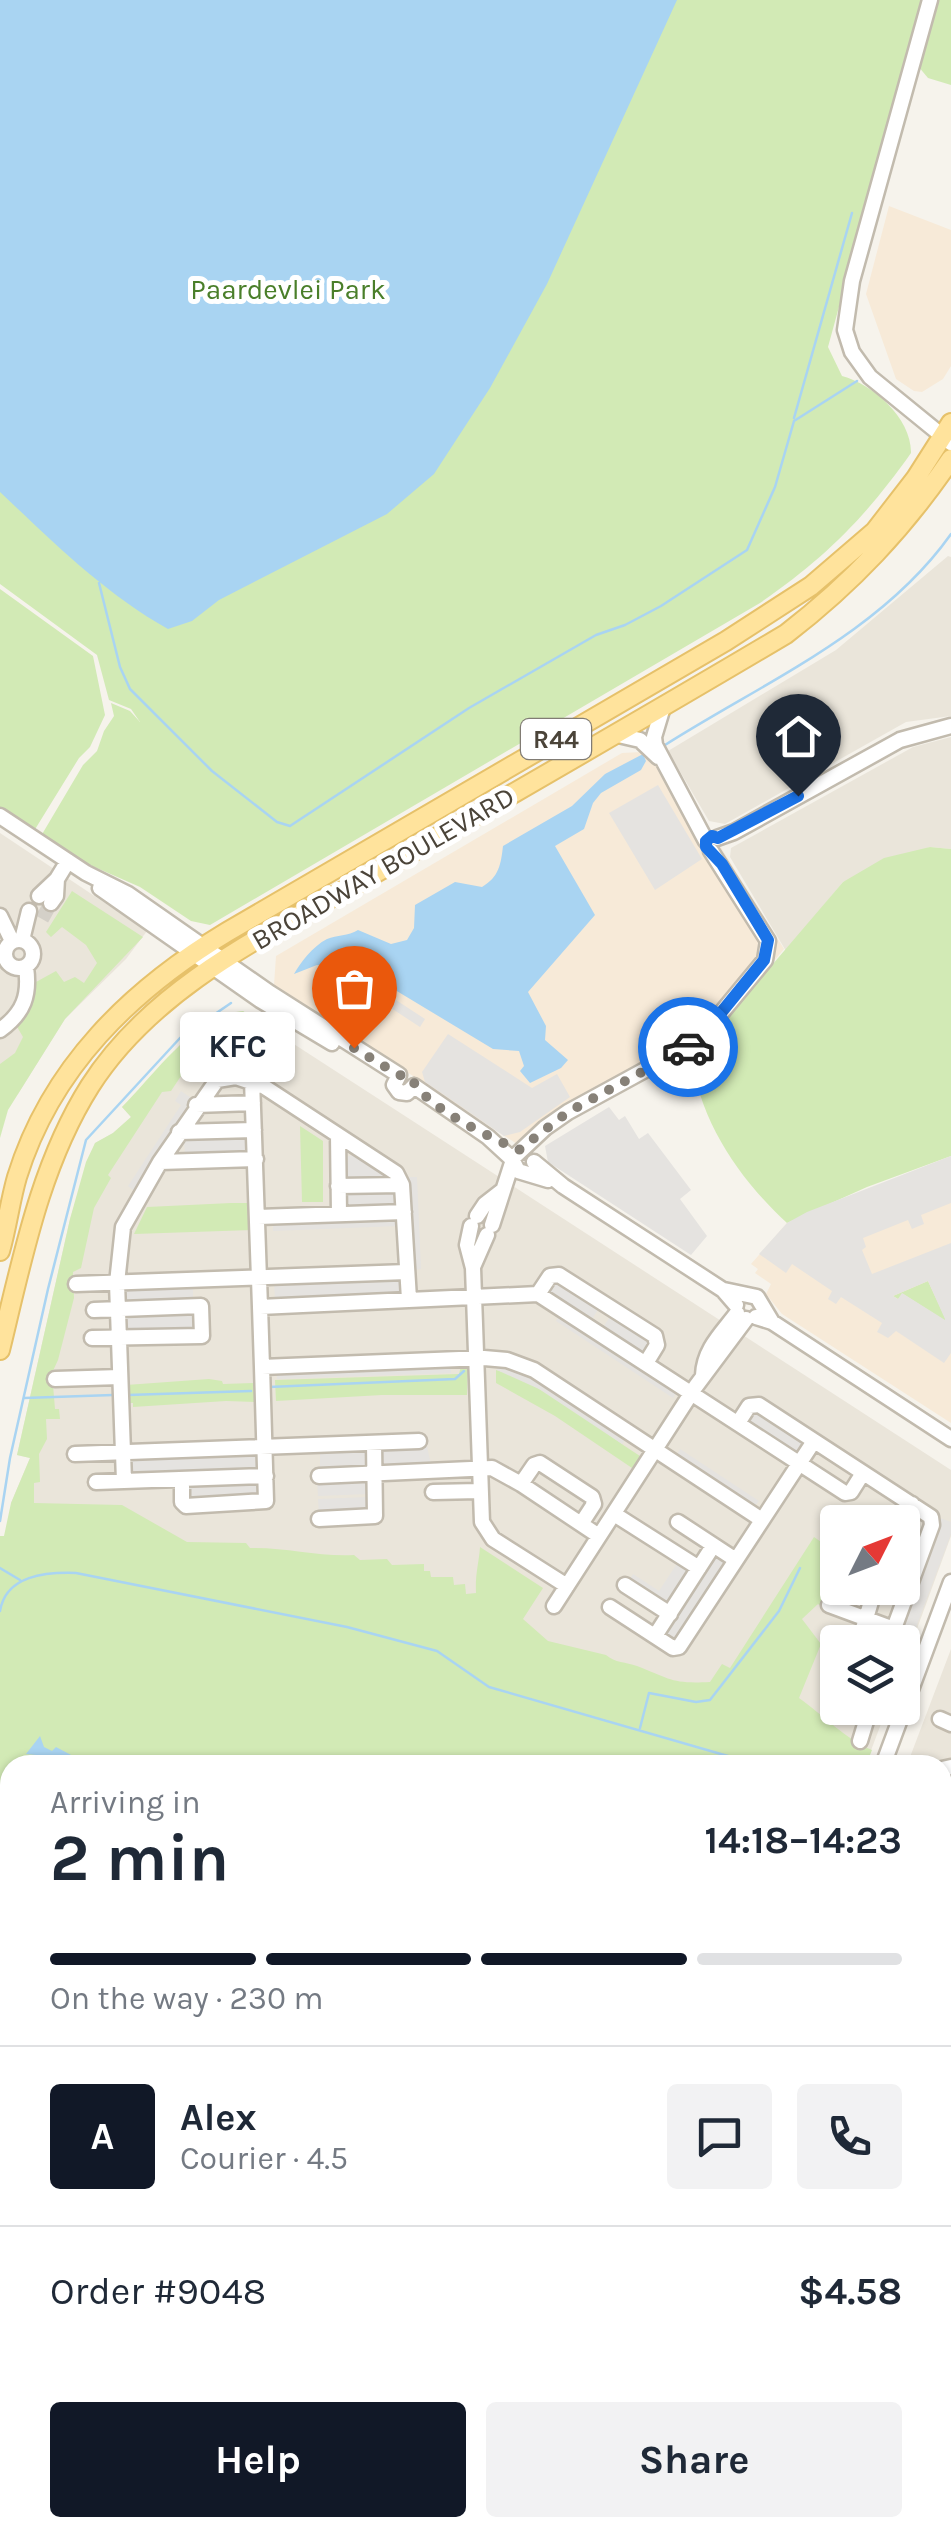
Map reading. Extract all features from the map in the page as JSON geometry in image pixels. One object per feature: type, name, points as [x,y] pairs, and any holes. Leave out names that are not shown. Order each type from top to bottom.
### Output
[{"type":"main road","name":"BROADWAY BOULEVARD","points":[[2,1237],[17,1177],[43,1115],[84,1050],[127,1004],[198,950],[784,604],[850,556],[875,531],[949,431]]},
{"type":"main road","name":"BROADWAY BOULEVARD","points":[[0,1350],[27,1239],[61,1141],[90,1086],[140,1027],[220,964],[786,634],[888,544],[951,459]]},
{"type":"main road","points":[[926,496],[951,485]]},
{"type":"main road","points":[[0,1200],[17,1177]]},
{"type":"main road","points":[[2,1237],[27,1239]]},
{"type":"street","points":[[930,0],[877,186],[845,318],[848,340],[860,366],[909,408],[949,431]]},
{"type":"street","points":[[473,1268],[505,1187],[544,1128],[698,1041],[764,960],[768,940],[722,864],[714,843],[698,824],[662,762],[654,738],[663,707]]},
{"type":"street","points":[[714,843],[900,740],[951,726]]},
{"type":"street","points":[[614,734],[640,740],[662,762]]},
{"type":"street","points":[[2,820],[220,964],[301,1027],[439,1105],[723,1290],[746,1309],[946,1434]]},
{"type":"street","points":[[45,900],[56,896],[58,879],[68,861]]},
{"type":"street","points":[[26,967],[12,967],[2,956],[36,915]]},
{"type":"street","points":[[0,916],[33,951],[26,967],[26,998],[18,1013],[0,1030]]},
{"type":"street","points":[[220,964],[244,973],[403,1085]]},
{"type":"street","points":[[124,1481],[117,1282],[122,1227],[196,1105],[217,1080],[252,1080],[392,1170],[402,1186],[409,1299]]},
{"type":"street","points":[[182,1480],[184,1506],[264,1502],[252,1080]]},
{"type":"street","points":[[196,1105],[253,1103]]},
{"type":"street","points":[[179,1132],[254,1130]]},
{"type":"street","points":[[338,1134],[339,1214]]},
{"type":"street","points":[[160,1162],[256,1158]]},
{"type":"street","points":[[338,1186],[402,1186]]},
{"type":"street","points":[[505,1187],[485,1204],[474,1221],[467,1246],[473,1268],[482,1522],[488,1534],[567,1586]]},
{"type":"street","points":[[258,1218],[404,1212]]},
{"type":"street","points":[[76,1284],[407,1272]]},
{"type":"street","points":[[538,1294],[550,1276],[559,1275],[656,1338],[657,1345],[646,1363]]},
{"type":"street","points":[[92,1338],[202,1336],[200,1279]]},
{"type":"street","points":[[260,1307],[538,1294],[847,1494],[864,1473]]},
{"type":"street","points":[[94,1310],[201,1306]]},
{"type":"street","points":[[554,1606],[703,1376],[704,1360],[746,1309]]},
{"type":"street","points":[[262,1367],[508,1360],[525,1366],[762,1520]]},
{"type":"street","points":[[55,1379],[120,1376]]},
{"type":"street","points":[[738,1423],[756,1404],[932,1517],[896,1625]]},
{"type":"street","points":[[610,1607],[673,1648],[680,1647],[814,1440]]},
{"type":"street","points":[[75,1454],[419,1442]]},
{"type":"street","points":[[320,1519],[375,1516],[374,1443]]},
{"type":"street","points":[[522,1484],[534,1465],[540,1464],[592,1497],[594,1504],[581,1524]]},
{"type":"street","points":[[319,1476],[492,1468],[599,1536]]},
{"type":"street","points":[[96,1482],[266,1476]]},
{"type":"street","points":[[433,1492],[480,1491]]},
{"type":"street","points":[[614,1514],[699,1568]]},
{"type":"street","points":[[678,1522],[736,1560]]},
{"type":"street","points":[[655,1636],[713,1546]]},
{"type":"street","points":[[887,1755],[951,1582]]},
{"type":"street","points":[[625,1585],[670,1614]]},
{"type":"street","points":[[832,1605],[875,1625]]},
{"type":"street","points":[[863,1625],[869,1605]]},
{"type":"street","points":[[860,1741],[865,1725]]},
{"type":"shaded area","points":[[889,206],[951,230],[951,366],[943,379],[922,392],[896,379],[866,294]]},
{"type":"shaded area","points":[[948,556],[951,716],[906,722],[725,824],[709,821],[668,751],[836,650]]},
{"type":"shaded area","points":[[951,737],[951,849],[930,847],[843,882],[786,951],[730,857],[731,848],[913,747]]},
{"type":"shaded area","points":[[661,751],[784,949],[702,1047],[691,1054],[678,1043],[599,1087],[517,1144],[274,985],[276,956],[622,753]]},
{"type":"shaded area","points":[[658,785],[702,859],[655,890],[609,813]]},
{"type":"shaded area","points":[[0,833],[147,931],[126,959],[65,1019],[18,1094],[0,1104]]},
{"type":"shaded area","points":[[350,970],[425,1019],[420,1027],[345,978]]},
{"type":"shaded area","points":[[243,1011],[951,1470],[951,1536],[918,1625],[820,1625],[820,1725],[881,1725],[869,1755],[847,1755],[11,1503],[30,1458],[17,1455],[70,1219],[95,1143],[131,1117],[122,1107],[183,1041],[226,1013]]},
{"type":"shaded area","points":[[448,1034],[532,1088],[557,1074],[570,1097],[520,1132],[504,1136],[425,1082],[422,1072]]},
{"type":"shaded area","points":[[181,1091],[194,1100],[134,1191],[128,1186],[181,1105],[175,1101]]},
{"type":"shaded area","points":[[609,1107],[619,1120],[625,1116],[639,1139],[648,1133],[691,1190],[680,1199],[707,1236],[691,1255],[548,1162],[545,1146]]},
{"type":"shaded area","points":[[245,1136],[246,1153],[185,1156],[184,1138]]},
{"type":"shaded area","points":[[355,1154],[385,1172],[385,1180],[345,1181],[343,1158]]},
{"type":"shaded area","points":[[951,1156],[951,1423],[782,1314],[766,1294],[771,1284],[755,1273],[758,1269],[751,1264],[787,1223]]},
{"type":"shaded area","points":[[951,1156],[951,1203],[921,1215],[924,1224],[912,1229],[908,1220],[863,1238],[866,1247],[862,1250],[872,1274],[951,1243],[951,1353],[944,1363],[896,1331],[888,1338],[877,1332],[882,1323],[841,1297],[836,1304],[828,1299],[832,1291],[792,1264],[786,1273],[759,1254],[787,1223]],"holes":[[[928,1281],[945,1320],[902,1293],[898,1299],[893,1296]]]},
{"type":"shaded area","points":[[409,1177],[417,1177],[421,1269],[413,1270]]},
{"type":"shaded area","points":[[396,1190],[397,1207],[346,1209],[345,1192]]},
{"type":"shaded area","points":[[397,1218],[398,1226],[273,1231],[273,1223]]},
{"type":"shaded area","points":[[399,1278],[400,1296],[275,1300],[274,1282]]},
{"type":"shaded area","points":[[557,1280],[599,1308],[591,1321],[549,1293]]},
{"type":"shaded area","points":[[193,1286],[193,1302],[126,1304],[125,1288]]},
{"type":"shaded area","points":[[193,1313],[194,1330],[127,1333],[126,1315]]},
{"type":"shaded area","points":[[560,1315],[677,1392],[673,1398],[556,1321]]},
{"type":"shaded area","points":[[611,1315],[650,1341],[641,1354],[602,1329]]},
{"type":"shaded area","points":[[499,1363],[543,1383],[627,1438],[622,1444],[539,1389],[497,1370]]},
{"type":"shaded area","points":[[451,1366],[451,1373],[277,1379],[277,1372]]},
{"type":"shaded area","points":[[755,1410],[804,1442],[796,1454],[747,1422]]},
{"type":"shaded area","points":[[427,1446],[431,1465],[382,1467],[381,1448]]},
{"type":"shaded area","points":[[680,1449],[759,1501],[754,1507],[676,1456]]},
{"type":"shaded area","points":[[367,1450],[367,1467],[320,1469],[320,1451]]},
{"type":"shaded area","points":[[257,1453],[257,1471],[132,1476],[132,1458]]},
{"type":"shaded area","points":[[367,1478],[368,1494],[318,1496],[317,1480]]},
{"type":"shaded area","points":[[258,1483],[258,1499],[189,1501],[188,1485]]},
{"type":"shaded area","points":[[368,1497],[369,1512],[319,1514],[318,1499]]},
{"type":"shaded area","points":[[940,1518],[951,1522],[951,1534],[917,1625],[904,1625],[911,1605],[920,1605],[920,1577]]},
{"type":"shaded area","points":[[715,1553],[728,1562],[675,1644],[662,1635]]},
{"type":"shaded area","points":[[678,1562],[691,1571],[668,1606],[629,1581],[633,1574],[659,1591]]},
{"type":"shaded area","points":[[951,1649],[951,1755],[911,1755]]},
{"type":"green space","points":[[0,0],[923,0],[828,347],[842,376],[878,395],[898,416],[910,440],[911,453],[843,536],[760,603],[210,925],[191,921],[140,887],[74,858],[41,836],[83,765],[97,751],[114,716],[111,703],[130,711],[140,722],[131,709],[109,700],[97,655],[0,584]]},
{"type":"green space","points":[[937,0],[951,0],[951,85],[928,78],[918,66]]},
{"type":"green space","points":[[0,589],[93,656],[105,715],[90,747],[79,758],[34,831],[0,810]]},
{"type":"green space","points":[[930,847],[951,849],[951,1156],[867,1187],[787,1223],[753,1187],[724,1147],[703,1102],[691,1054],[702,1047],[843,882],[884,858]]},
{"type":"green space","points":[[72,891],[143,937],[65,1019],[8,1110],[0,1138],[0,1064],[15,1053],[23,1037],[16,1025],[33,999],[36,982],[56,971],[64,982],[75,977],[84,983],[97,963],[86,945],[62,927],[51,937],[46,932]]},
{"type":"green space","points":[[243,1011],[261,1024],[245,1057],[232,1057],[222,1039],[193,1058],[171,1091],[162,1092],[108,1175],[111,1178],[94,1208],[81,1268],[73,1272],[74,1298],[52,1373],[55,1409],[59,1409],[60,1419],[46,1419],[47,1439],[39,1454],[40,1482],[34,1483],[34,1503],[122,1505],[187,1542],[246,1543],[250,1548],[354,1555],[360,1560],[387,1559],[392,1565],[424,1564],[424,1571],[430,1571],[431,1577],[453,1577],[454,1585],[465,1584],[466,1594],[476,1593],[480,1547],[543,1588],[523,1619],[548,1641],[687,1682],[710,1682],[722,1664],[730,1668],[814,1537],[820,1541],[820,1605],[824,1605],[823,1608],[818,1604],[802,1619],[820,1646],[799,1698],[820,1715],[820,1725],[833,1725],[872,1750],[870,1755],[0,1755],[0,1536],[4,1536],[11,1503],[30,1458],[17,1455],[86,1162],[95,1143],[131,1117],[122,1107],[177,1048],[208,1023]]},
{"type":"green space","points":[[300,1126],[323,1141],[323,1202],[302,1202]]},
{"type":"green space","points":[[248,1203],[252,1230],[134,1234],[147,1207]]},
{"type":"green space","points":[[928,1281],[947,1322],[903,1294],[898,1299],[893,1296]]},
{"type":"green space","points":[[461,1366],[468,1366],[467,1395],[276,1401],[275,1380],[459,1374]]},
{"type":"green space","points":[[496,1370],[552,1396],[640,1456],[632,1468],[555,1416],[496,1383]]},
{"type":"green space","points":[[209,1379],[223,1384],[253,1383],[256,1402],[133,1407],[133,1403],[127,1403],[126,1385]]},
{"type":"water","name":"Paardevlei Park","points":[[0,0],[677,0],[547,284],[490,388],[434,474],[387,514],[219,600],[192,621],[168,629],[101,583],[0,492]]},
{"type":"water","points":[[643,754],[646,761],[641,770],[601,793],[584,829],[555,846],[595,915],[528,992],[546,1026],[545,1040],[568,1060],[561,1068],[530,1083],[520,1071],[524,1066],[519,1051],[493,1049],[357,967],[317,965],[294,974],[312,950],[331,938],[358,930],[391,944],[407,940],[414,928],[415,905],[455,882],[482,887],[498,870],[503,846],[572,806],[605,774]]},
{"type":"water","points":[[40,1736],[44,1747],[52,1751],[56,1747],[71,1755],[36,1755],[26,1754]]},
{"type":"waterway","points":[[794,418],[852,213]]},
{"type":"waterway","points":[[99,583],[120,667],[130,689],[212,771],[277,822],[290,826],[469,708],[596,635],[661,606],[747,550],[775,487],[794,421],[857,381]]},
{"type":"waterway","points":[[665,745],[856,628],[923,569],[951,534]]},
{"type":"waterway","points":[[0,1521],[48,1289],[86,1140],[180,1038],[231,1003]]},
{"type":"waterway","points":[[269,1387],[455,1379],[464,1371]]},
{"type":"waterway","points":[[128,1395],[251,1391]]},
{"type":"waterway","points":[[24,1398],[113,1395]]},
{"type":"waterway","points":[[0,1568],[20,1580]]},
{"type":"waterway","points":[[640,1728],[649,1693],[696,1702],[710,1700],[779,1611],[800,1568]]},
{"type":"waterway","points":[[0,1611],[10,1590],[19,1583],[40,1575],[76,1573],[347,1627],[437,1651],[489,1687],[724,1755]]},
{"type":"tunnel","points":[[42,919],[51,903]]},
{"type":"way so far","points":[[354,1048],[399,1075],[410,1076],[414,1086],[488,1137],[524,1150],[544,1128],[568,1112],[688,1047]]},
{"type":"place","name":"KFC","points":[[354,1048]]},
{"type":"route","points":[[688,1047],[698,1041],[768,950],[768,940],[722,864],[707,849],[706,841],[734,832],[798,796]]}]
